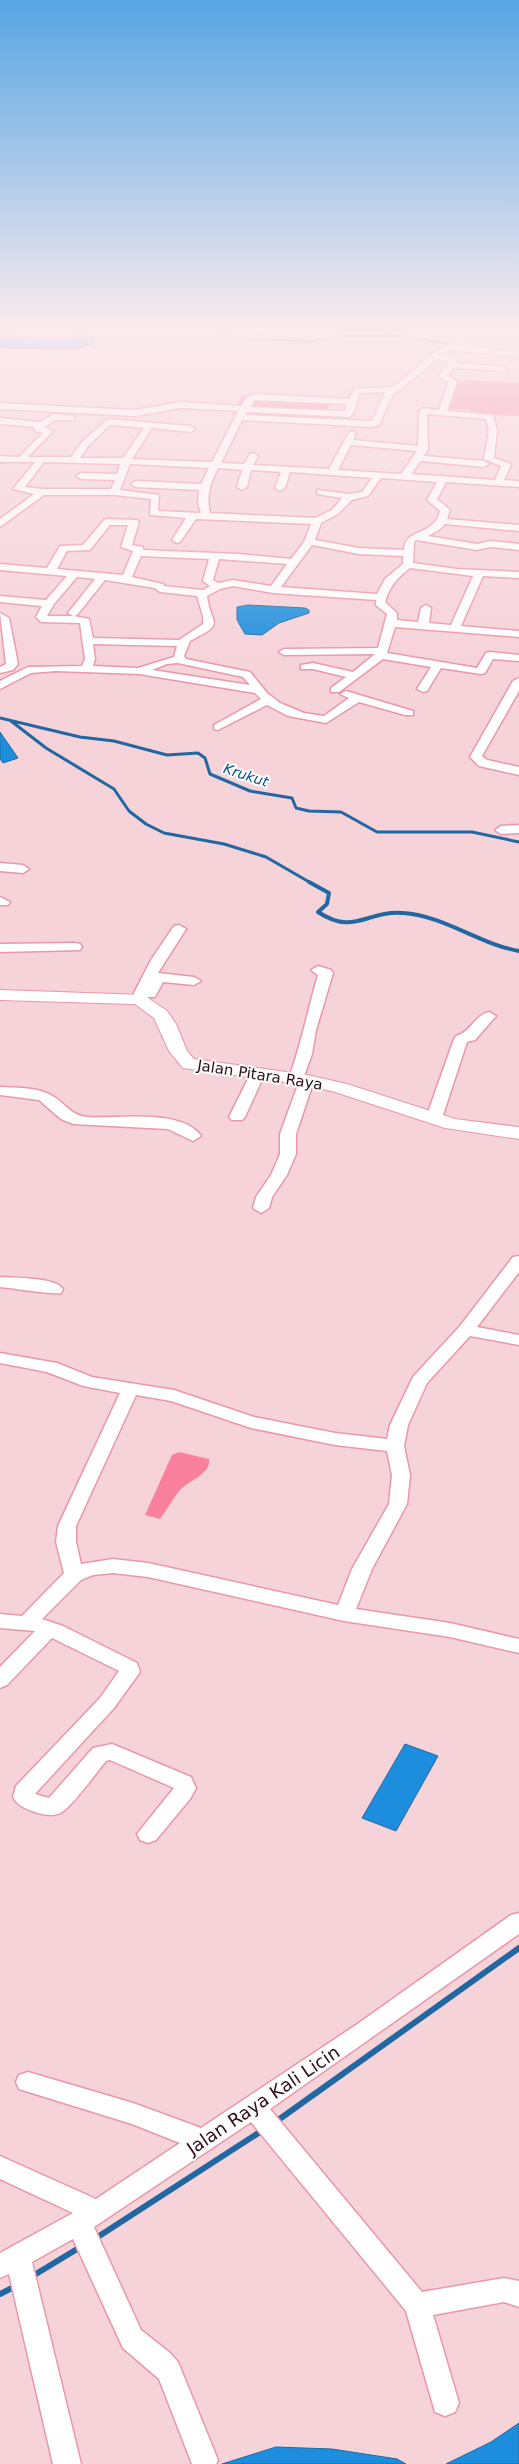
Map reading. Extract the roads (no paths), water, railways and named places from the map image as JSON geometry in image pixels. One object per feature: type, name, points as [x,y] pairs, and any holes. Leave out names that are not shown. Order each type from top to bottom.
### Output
[{"type":"main road","points":[[0,995],[142,1001]]},
{"type":"main road","name":"Jalan Pitara Raya","points":[[142,1001],[167,1022],[181,1057],[186,1062],[204,1067],[301,1079],[341,1088],[460,1126],[519,1134]]},
{"type":"street","points":[[22,459],[28,450],[41,440]]},
{"type":"street","points":[[74,460],[89,440]]},
{"type":"street","points":[[118,484],[126,461],[139,440]]},
{"type":"street","points":[[206,515],[203,503],[204,487],[227,440]]},
{"type":"street","points":[[404,476],[421,453],[425,440]]},
{"type":"street","points":[[492,440],[489,459],[506,465],[498,484]]},
{"type":"street","points":[[332,472],[348,442],[484,464]]},
{"type":"street","points":[[242,487],[247,467],[254,456]]},
{"type":"street","points":[[0,459],[126,461],[379,474],[519,484]]},
{"type":"street","points":[[42,459],[18,489],[42,492],[118,484],[204,487]]},
{"type":"street","points":[[280,488],[287,469]]},
{"type":"street","points":[[320,492],[351,496],[366,494],[379,474]]},
{"type":"street","points":[[81,476],[118,484],[156,496],[153,514],[317,521],[335,512],[351,496]]},
{"type":"street","points":[[409,713],[335,690],[381,653],[392,614],[381,605],[385,583],[408,565],[410,554],[409,542],[414,537],[436,529],[442,520],[445,510],[432,500],[443,480]]},
{"type":"street","points":[[0,524],[42,492]]},
{"type":"street","points":[[0,512],[13,513]]},
{"type":"street","points":[[181,546],[193,515]]},
{"type":"street","points":[[442,520],[519,528]]},
{"type":"street","points":[[52,568],[64,548],[86,548],[106,523],[112,521],[135,522],[126,547],[139,548],[127,577],[122,578]]},
{"type":"street","points":[[273,590],[310,538],[317,521]]},
{"type":"street","points":[[414,537],[477,547],[490,544],[519,547]]},
{"type":"street","points":[[310,538],[351,538]]},
{"type":"street","points":[[310,538],[366,552],[410,554]]},
{"type":"street","points":[[137,553],[181,546],[215,556],[293,562]]},
{"type":"street","points":[[215,556],[208,581],[216,586]]},
{"type":"street","points":[[0,560],[52,568],[74,574],[122,578],[159,586],[160,589],[202,593],[216,586],[233,583],[273,590],[381,597]]},
{"type":"street","points":[[408,565],[479,573],[519,575]]},
{"type":"street","points":[[0,567],[52,568]]},
{"type":"street","points":[[456,628],[479,573]]},
{"type":"street","points":[[74,574],[49,603],[41,616],[42,619],[83,619],[90,659],[88,667],[84,669]]},
{"type":"street","points":[[73,613],[103,576]]},
{"type":"street","points":[[180,659],[183,643],[188,637],[204,630],[209,624],[209,617],[201,598],[202,593]]},
{"type":"street","points":[[0,599],[49,603]]},
{"type":"street","points":[[423,625],[426,608]]},
{"type":"street","points":[[0,616],[4,618],[12,664],[9,668],[0,671]]},
{"type":"street","points":[[391,623],[519,634]]},
{"type":"street","points":[[87,640],[183,643]]},
{"type":"street","points":[[284,652],[381,653],[478,672],[481,671],[490,655],[519,658]]},
{"type":"street","points":[[139,671],[165,661],[180,659],[190,664],[246,674],[251,676],[268,700],[290,712],[325,720],[344,709],[357,698]]},
{"type":"street","points":[[423,689],[438,665]]},
{"type":"street","points":[[305,667],[313,666],[354,676]]},
{"type":"street","points":[[0,686],[28,670],[84,669],[139,671],[260,690]]},
{"type":"street","points":[[519,681],[476,757],[483,763],[519,771]]},
{"type":"street","points":[[218,727],[268,700]]},
{"type":"street","points":[[501,830],[519,829]]},
{"type":"street","points":[[0,867],[23,869]]},
{"type":"street","points":[[142,1001],[158,960],[178,929]]},
{"type":"street","points":[[0,948],[75,947]]},
{"type":"street","points":[[261,1208],[264,1198],[279,1175],[288,1154],[288,1134],[301,1079],[309,1030],[326,973],[318,970]]},
{"type":"street","points":[[142,1001],[159,978],[194,981]]},
{"type":"street","points":[[434,1118],[461,1039],[470,1037],[489,1016]]},
{"type":"street","points":[[237,1117],[258,1073]]},
{"type":"street","points":[[0,1091],[40,1096],[49,1099],[71,1119],[145,1122],[181,1126],[193,1136]]},
{"type":"street","points":[[344,1614],[365,1562],[398,1504],[401,1476],[394,1446],[399,1425],[419,1381],[466,1330],[519,1261]]},
{"type":"street","points":[[0,1282],[48,1286],[55,1289]]},
{"type":"street","points":[[466,1330],[519,1340]]},
{"type":"street","points":[[0,1358],[51,1368],[89,1382],[187,1399],[251,1422],[335,1439],[394,1446]]},
{"type":"street","points":[[74,1575],[66,1542],[67,1526],[131,1388]]},
{"type":"street","points":[[28,1622],[74,1575],[99,1566],[132,1568],[244,1590],[344,1614],[450,1630],[519,1646]]},
{"type":"street","points":[[0,1622],[16,1624],[28,1622],[49,1629],[130,1668],[130,1672],[107,1703],[24,1792],[24,1797],[50,1808],[55,1806],[100,1754],[112,1752],[183,1784],[185,1788],[148,1834]]},
{"type":"street","points":[[0,1680],[49,1629]]},
{"type":"street","name":"Jalan Raya Kali Licin","points":[[17,2270],[88,2230],[203,2140],[264,2120],[364,2032],[519,1922]]},
{"type":"street","points":[[28,2082],[133,2114],[203,2140]]},
{"type":"street","points":[[264,2120],[417,2305],[446,2402]]},
{"type":"street","points":[[0,2167],[88,2230],[111,2298],[132,2339],[143,2351],[164,2363],[169,2371],[204,2460]]},
{"type":"street","points":[[17,2270],[35,2331],[67,2464]]},
{"type":"street","points":[[417,2305],[504,2290],[515,2292],[519,2295]]},
{"type":"water","points":[[248,605],[305,608],[309,610],[309,613],[279,623],[262,635],[245,634],[237,620],[237,607]]},
{"type":"water","points":[[0,732],[18,758],[3,763],[0,759]]},
{"type":"water","points":[[405,1744],[438,1756],[396,1831],[362,1818]]},
{"type":"water","points":[[519,2423],[519,2464],[446,2464],[491,2442]]},
{"type":"water","points":[[276,2447],[332,2449],[397,2459],[406,2464],[222,2464]]},
{"type":"waterway","name":"Krukut","points":[[0,718],[80,737],[114,741],[167,755],[198,753],[205,758],[210,774],[250,791],[292,798],[296,808],[309,811],[341,812],[377,832],[472,832],[519,842]]},
{"type":"waterway","points":[[11,721],[46,748],[114,789],[129,811],[146,824],[164,833],[224,844],[266,857],[311,883]]},
{"type":"waterway","points":[[309,882],[329,893],[327,904],[318,912],[331,919],[351,922],[390,913],[418,915],[448,924],[490,943],[519,951]]},
{"type":"waterway","points":[[274,2123],[519,1948]]},
{"type":"waterway","points":[[93,2240],[263,2130]]},
{"type":"waterway","points":[[31,2277],[82,2246]]},
{"type":"waterway","points":[[0,2294],[16,2286]]}]
